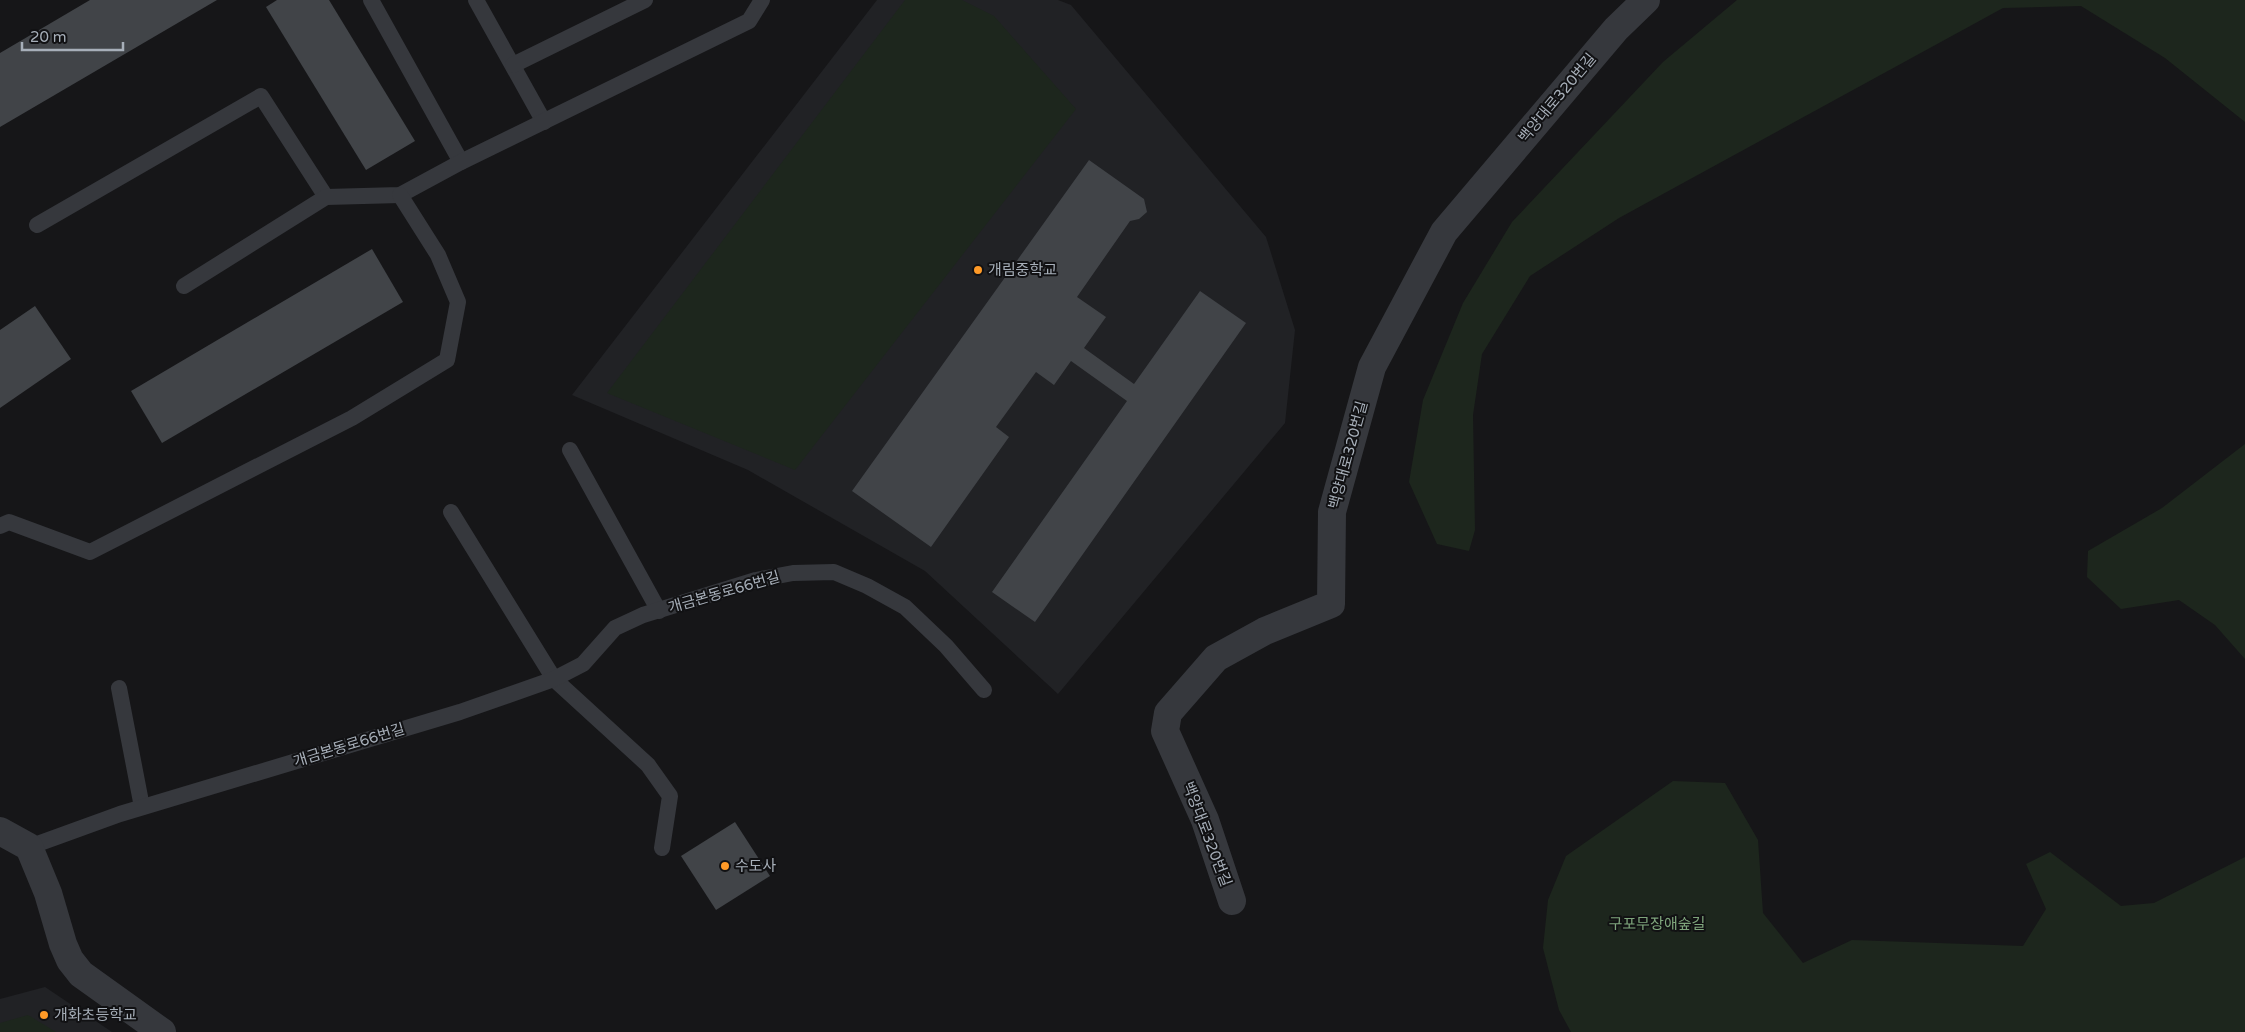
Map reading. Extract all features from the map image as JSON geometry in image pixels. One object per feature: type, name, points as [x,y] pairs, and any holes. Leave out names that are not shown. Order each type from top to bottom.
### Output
[{"type":"street","name":"백양대로320번길","points":[[1232,901],[1205,820],[1165,731],[1168,713],[1216,658],[1265,631],[1331,604],[1332,512],[1372,367],[1444,232],[1616,29],[1646,0]]},
{"type":"street","points":[[0,832],[29,847],[48,893],[63,944],[70,960],[81,974],[162,1032]]},
{"type":"lane","points":[[371,0],[460,162]]},
{"type":"lane","points":[[476,0],[544,122]]},
{"type":"lane","points":[[513,65],[646,0]]},
{"type":"lane","points":[[184,286],[326,197],[400,195],[460,162],[749,21],[762,0]]},
{"type":"lane","points":[[37,226],[261,96],[326,197]]},
{"type":"lane","points":[[0,526],[9,522],[90,552],[352,418],[447,360],[458,302],[438,256],[400,195]]},
{"type":"lane","name":"개금본동로66번길","points":[[570,450],[659,611]]},
{"type":"lane","points":[[452,512],[554,679],[648,764],[670,796],[662,848]]},
{"type":"lane","name":"개금본동로66번길","points":[[29,847],[142,807],[460,712],[554,679],[582,664],[615,628],[659,611],[756,580],[793,573],[834,572],[868,586],[905,607],[946,646],[984,690]]},
{"type":"lane","points":[[119,688],[142,807]]},
{"type":"shaded area","points":[[877,0],[1058,0],[1071,5],[1266,237],[1295,330],[1285,423],[1058,694],[925,571],[748,470],[572,395]]},
{"type":"shaded area","name":"개화초등학교","points":[[45,987],[112,1032],[0,1032],[0,999]]},
{"type":"green space","points":[[905,0],[962,0],[994,16],[1076,109],[795,470],[607,393]]},
{"type":"green space","points":[[1737,0],[2245,0],[2245,122],[2165,58],[2081,6],[2003,8],[1619,218],[1530,276],[1482,354],[1473,415],[1475,530],[1469,551],[1437,544],[1409,482],[1423,400],[1463,303],[1512,222],[1663,62]]},
{"type":"green space","points":[[2245,444],[2245,659],[2215,625],[2179,600],[2121,609],[2087,577],[2088,551],[2162,508]]},
{"type":"green space","name":"구포무장애숲길","points":[[1673,781],[1725,783],[1758,840],[1763,913],[1803,963],[1852,940],[2023,946],[2046,909],[2026,864],[2050,852],[2121,906],[2154,903],[2245,857],[2245,1032],[1571,1032],[1559,1010],[1543,948],[1548,900],[1566,856]]},
{"type":"green space","points":[[28,1015],[56,1032],[0,1032],[0,1023]]},
{"type":"building","points":[[90,0],[217,0],[0,127],[0,53]]},
{"type":"building","points":[[277,0],[329,0],[415,141],[366,170],[266,7]]},
{"type":"building","points":[[1089,160],[1144,199],[1147,212],[1139,219],[1130,221],[1077,297],[1106,317],[1084,348],[1134,384],[1200,291],[1246,323],[1035,622],[992,592],[1127,401],[1071,361],[1054,385],[1036,372],[996,427],[1009,437],[931,547],[852,491]]},
{"type":"building","points":[[372,249],[403,302],[162,443],[131,391]]},
{"type":"building","points":[[35,306],[71,359],[0,408],[0,330]]},
{"type":"building","name":"수도사","points":[[735,822],[770,876],[716,910],[681,856]]},
{"type":"place","name":"개림중학교","points":[[978,270]]},
{"type":"place","name":"수도사","points":[[725,866]]},
{"type":"place","name":"개화초등학교","points":[[44,1015]]}]
